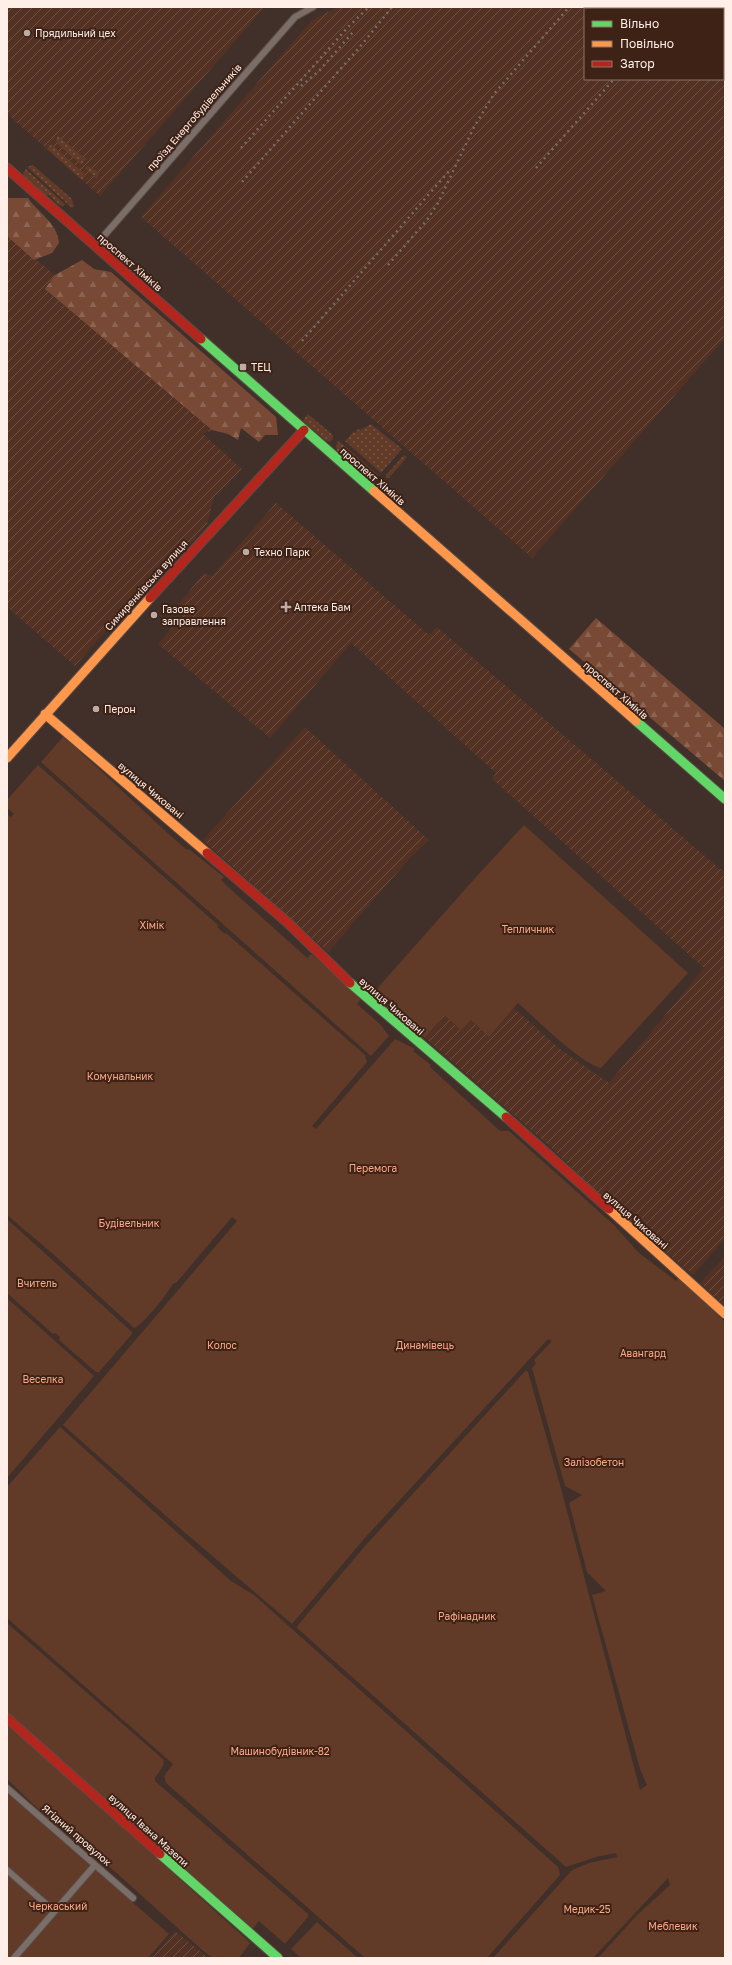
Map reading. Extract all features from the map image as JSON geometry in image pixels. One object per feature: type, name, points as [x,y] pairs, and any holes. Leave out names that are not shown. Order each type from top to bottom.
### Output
[{"type":"main road","name":"проспект Хіміків","points":[[7,168],[725,799]]},
{"type":"main road","name":"Симиренківська вулиця","points":[[7,758],[45,714],[304,430]]},
{"type":"main road","name":"вулиця Чиковані","points":[[45,714],[287,922],[340,974],[477,1092],[725,1314]]},
{"type":"main road","name":"вулиця Івана Мазепи","points":[[7,1718],[278,1958]]},
{"type":"street","name":"проїзд Енергобудівельників","points":[[95,246],[295,17],[313,7]]},
{"type":"street","name":"Ягідний провулок","points":[[7,1788],[133,1898]]},
{"type":"street","points":[[14,1958],[95,1865]]},
{"type":"street","points":[[7,1870],[54,1911]]},
{"type":"shaded area","points":[[7,7],[265,7],[100,196],[7,114]]},
{"type":"shaded area","points":[[338,7],[725,7],[725,338],[532,558],[141,217],[312,20]]},
{"type":"shaded area","points":[[7,236],[55,275],[45,289],[212,430],[203,434],[242,469],[214,497],[207,524],[175,562],[166,562],[75,666],[7,607]]},
{"type":"shaded area","points":[[276,503],[429,635],[437,627],[720,869],[725,871],[725,1239],[693,1275],[609,1204],[545,1142],[425,1038],[444,1015],[458,1027],[471,1020],[489,1037],[514,1008],[560,1049],[609,1083],[704,968],[492,779],[496,773],[351,643],[270,738],[158,644],[185,613],[178,605],[204,573],[212,576]]},
{"type":"shaded area","points":[[305,727],[429,840],[410,858],[328,952],[203,840]]},
{"type":"shaded area","points":[[725,1256],[725,1306],[700,1283]]},
{"type":"shaded area","points":[[175,1931],[199,1950],[208,1958],[152,1958]]},
{"type":"green space","points":[[58,136],[86,159],[81,165],[58,144],[56,140]]},
{"type":"green space","points":[[51,144],[86,175],[82,180],[47,149]]},
{"type":"green space","points":[[33,165],[72,199],[74,206],[72,208],[27,167]]},
{"type":"green space","points":[[88,166],[100,173],[96,178],[85,168]]},
{"type":"green space","points":[[26,169],[65,204],[64,206],[59,205],[49,195],[45,196],[25,178],[23,173]]},
{"type":"green space","points":[[7,198],[28,198],[47,219],[55,229],[58,236],[59,243],[52,253],[34,260],[7,236]]},
{"type":"green space","points":[[82,260],[94,269],[111,272],[276,417],[278,435],[265,435],[259,442],[241,428],[238,440],[228,434],[212,430],[45,289],[55,275]]},
{"type":"green space","points":[[308,414],[333,435],[333,439],[329,442],[325,440],[304,422],[303,420]]},
{"type":"green space","points":[[371,424],[402,449],[381,473],[345,441],[354,431],[355,433],[358,429],[360,430]]},
{"type":"green space","points":[[339,441],[378,475],[373,482],[337,451],[336,445]]},
{"type":"green space","points":[[404,455],[407,457],[389,478],[386,478],[386,475]]},
{"type":"green space","points":[[596,618],[725,729],[725,781],[569,649]]},
{"type":"green space","points":[[63,737],[76,748],[77,747],[81,750],[80,752],[187,850],[189,849],[224,877],[221,880],[227,886],[307,958],[311,954],[361,999],[357,1004],[380,1024],[389,1036],[371,1056],[41,762]]},
{"type":"green space","points":[[38,765],[219,926],[217,927],[225,934],[226,933],[365,1055],[367,1062],[312,1126],[316,1129],[395,1039],[415,1049],[413,1051],[431,1065],[430,1067],[500,1131],[509,1131],[615,1226],[639,1253],[676,1281],[679,1277],[725,1322],[725,1958],[598,1958],[637,1915],[670,1885],[668,1878],[593,1958],[493,1958],[572,1870],[589,1863],[617,1857],[616,1853],[596,1857],[566,1867],[297,1628],[365,1546],[526,1370],[528,1372],[562,1492],[640,1790],[647,1785],[640,1769],[592,1595],[606,1591],[587,1572],[569,1503],[582,1495],[565,1486],[532,1368],[536,1364],[534,1360],[552,1341],[548,1339],[364,1539],[292,1624],[183,1531],[63,1425],[237,1221],[232,1217],[177,1282],[173,1284],[150,1315],[134,1328],[53,1254],[7,1215],[7,814],[11,817],[14,814],[7,808],[7,800]]},
{"type":"green space","name":"Тепличник","points":[[524,825],[688,973],[601,1068],[592,1065],[570,1050],[518,1003],[489,1037],[471,1020],[461,1030],[444,1015],[425,1038],[374,992]]},
{"type":"green space","name":"Вчитель","points":[[7,1219],[132,1332],[132,1334],[99,1372],[96,1372],[59,1340],[60,1337],[55,1333],[53,1334],[7,1293]]},
{"type":"green space","name":"Веселка","points":[[7,1298],[94,1376],[7,1478]]},
{"type":"green space","name":"Машинобудівник-82","points":[[60,1427],[231,1581],[254,1595],[558,1867],[560,1875],[487,1958],[365,1958],[166,1783],[164,1776],[173,1764],[7,1618],[7,1487]]},
{"type":"green space","points":[[7,1623],[164,1760],[163,1766],[155,1778],[155,1781],[308,1914],[308,1917],[285,1944],[259,1921],[252,1930],[7,1712]]},
{"type":"green space","points":[[7,1723],[250,1943],[239,1958],[213,1958],[201,1949],[101,1859],[58,1825],[56,1826],[7,1779]]},
{"type":"green space","name":"Черкаський","points":[[7,1793],[169,1934],[148,1958],[7,1958]]},
{"type":"green space","points":[[317,1922],[358,1958],[301,1958],[291,1949]]},
{"type":"railway","points":[[241,148],[348,27],[369,7]]},
{"type":"railway","points":[[242,182],[364,42],[392,7]]},
{"type":"railway","points":[[388,265],[427,220],[438,203],[474,127],[494,94],[569,7]]},
{"type":"railway","points":[[301,86],[319,71],[353,32]]},
{"type":"railway","points":[[536,168],[613,80]]},
{"type":"railway","points":[[302,341],[449,171]]},
{"type":"traffic: fast","points":[[201,339],[374,491]]},
{"type":"traffic: fast","points":[[636,721],[725,799]]},
{"type":"traffic: fast","points":[[350,983],[506,1117]]},
{"type":"traffic: fast","points":[[160,1854],[278,1958]]},
{"type":"traffic: slow","points":[[374,491],[636,721]]},
{"type":"traffic: slow","points":[[7,758],[150,598]]},
{"type":"traffic: slow","points":[[45,714],[207,853]]},
{"type":"traffic: slow","points":[[609,1209],[725,1314]]},
{"type":"traffic: jam","points":[[7,168],[201,339]]},
{"type":"traffic: jam","points":[[150,598],[304,430]]},
{"type":"traffic: jam","points":[[207,853],[287,922],[350,983]]},
{"type":"traffic: jam","points":[[506,1117],[609,1209]]},
{"type":"traffic: jam","points":[[7,1718],[160,1854]]},
{"type":"place","name":"Прядильний цех","points":[[27,33]]},
{"type":"place","name":"ТЕЦ","points":[[243,367]]},
{"type":"place","name":"Техно Парк","points":[[246,552]]},
{"type":"place","name":"Аптека Бам","points":[[286,607]]},
{"type":"place","name":"Газове заправлення","points":[[154,615]]},
{"type":"place","name":"Перон","points":[[96,709]]},
{"type":"park label","name":"Хімік","points":[[152,925]]},
{"type":"park label","name":"Комунальник","points":[[120,1076]]},
{"type":"park label","name":"Перемога","points":[[373,1168]]},
{"type":"park label","name":"Будівельник","points":[[129,1223]]},
{"type":"park label","name":"Колос","points":[[222,1345]]},
{"type":"park label","name":"Динамівець","points":[[425,1345]]},
{"type":"park label","name":"Авангард","points":[[643,1353]]},
{"type":"park label","name":"Залізобетон","points":[[594,1462]]},
{"type":"park label","name":"Рафінадник","points":[[467,1616]]},
{"type":"park label","name":"Медик-25","points":[[587,1909]]},
{"type":"park label","name":"Меблевик","points":[[673,1926]]}]
